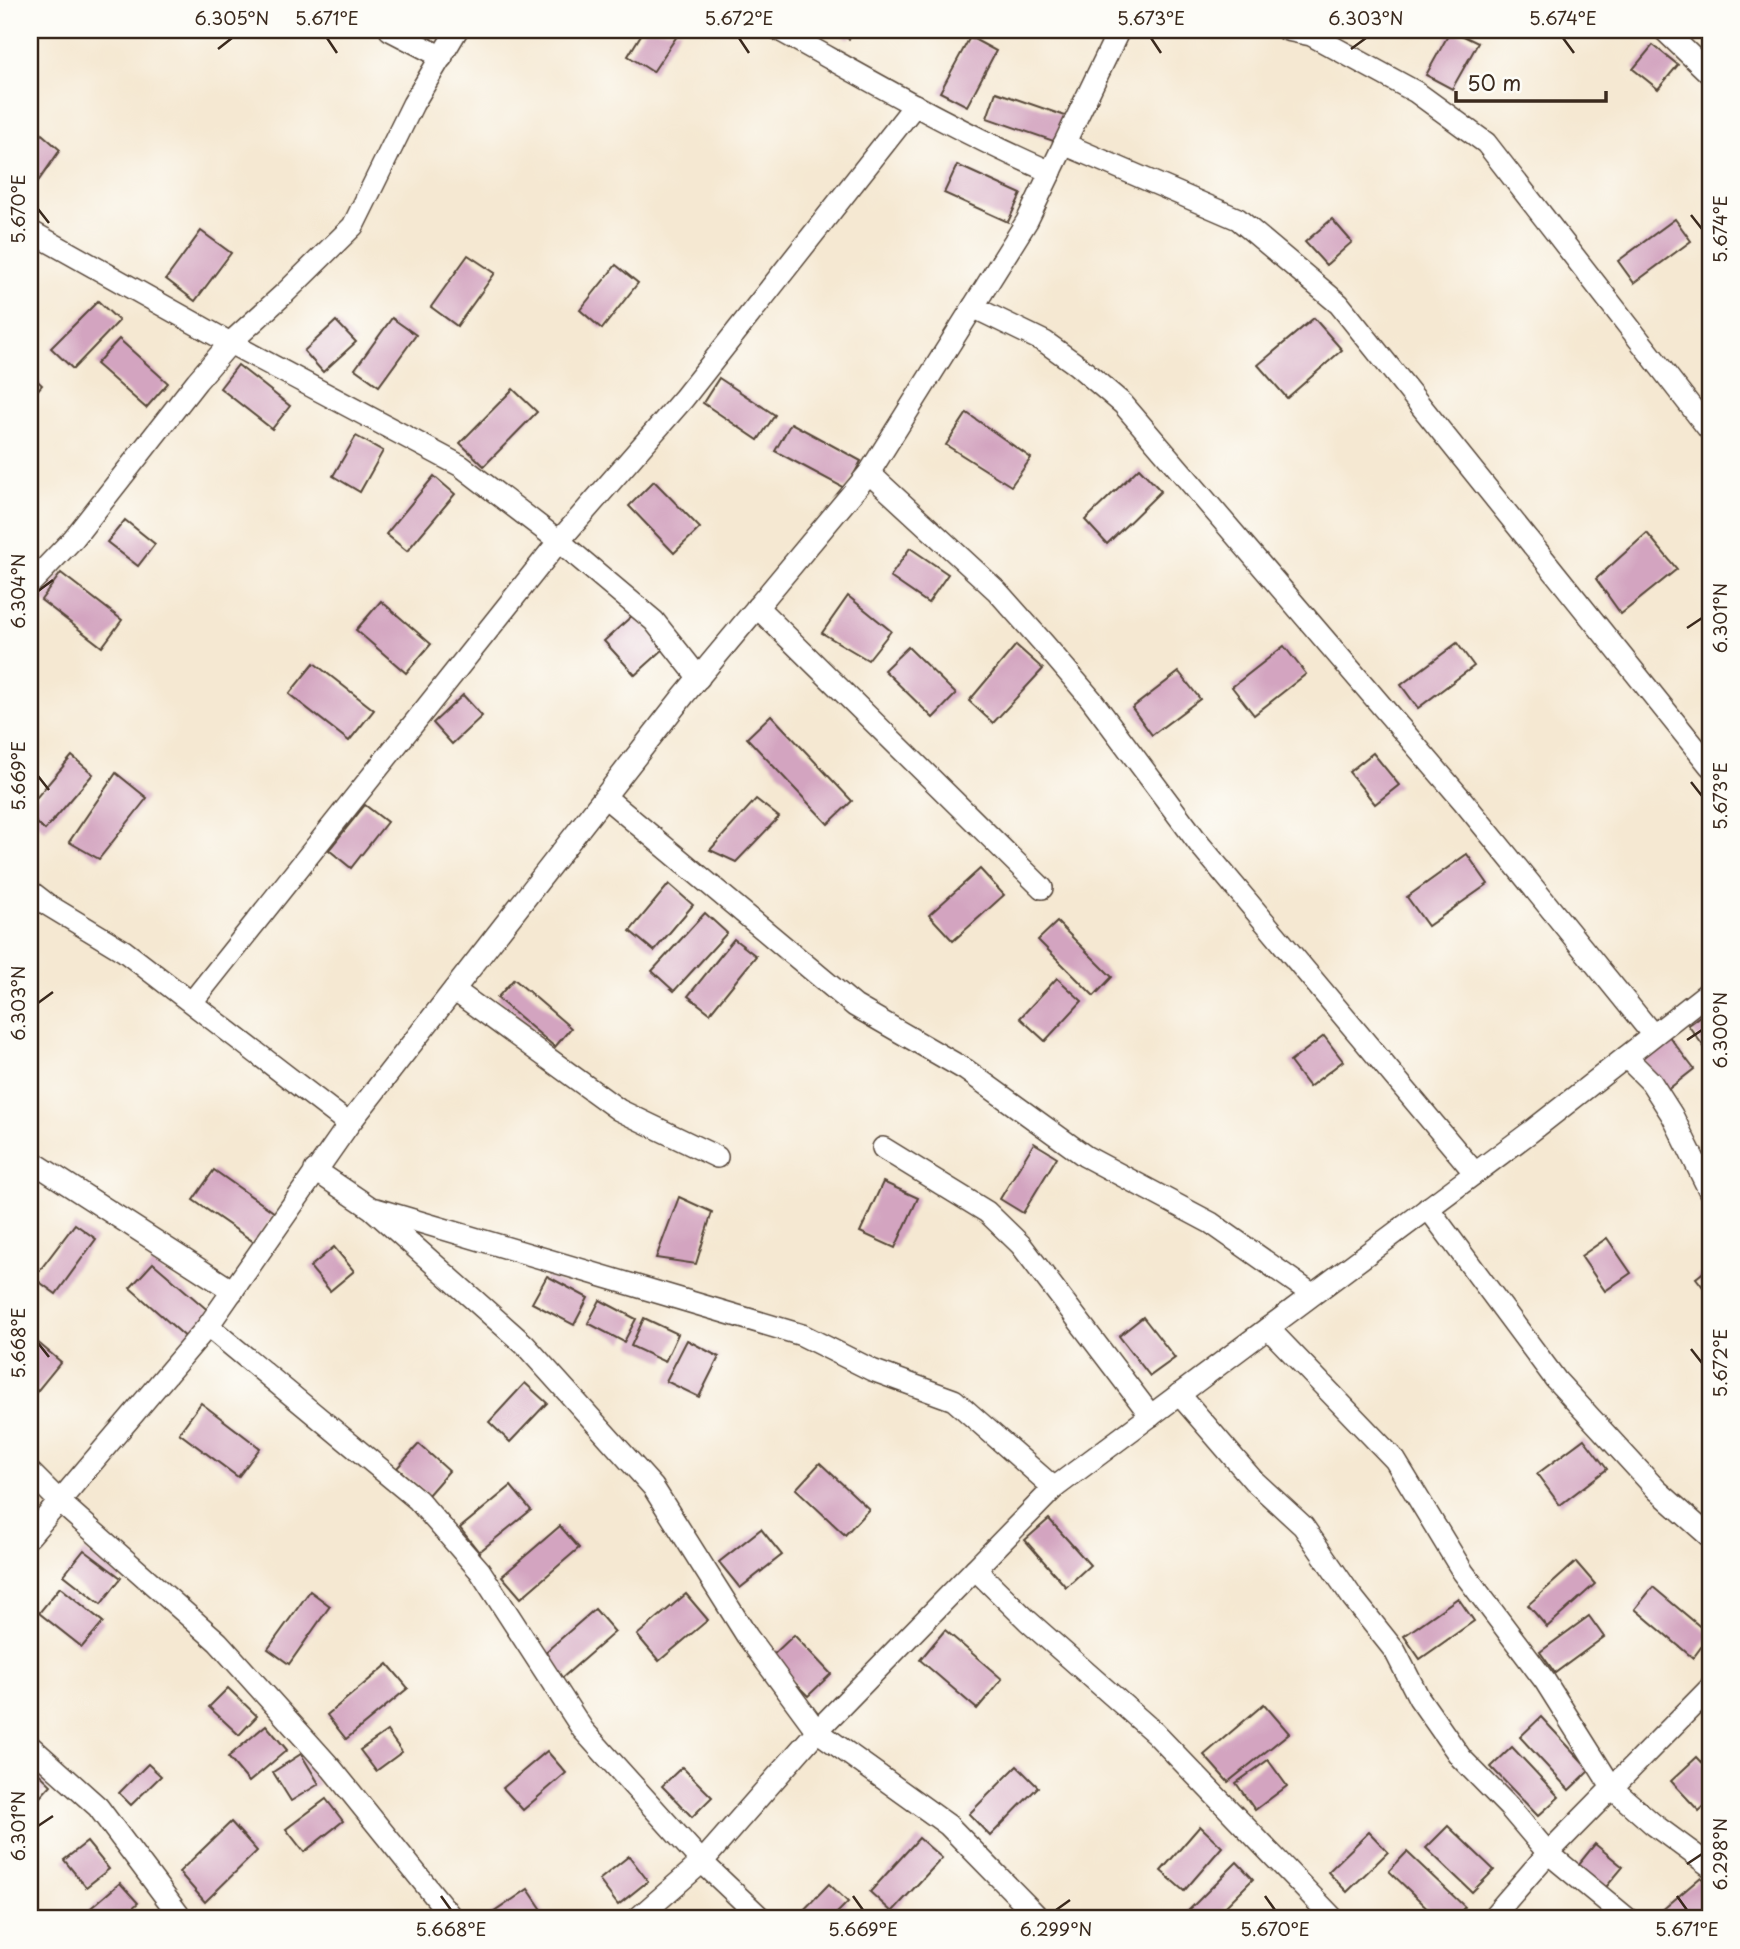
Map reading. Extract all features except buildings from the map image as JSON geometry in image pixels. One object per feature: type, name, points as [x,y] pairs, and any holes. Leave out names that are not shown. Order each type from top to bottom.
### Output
[{"type":"street","points":[[390,30],[442,57]]},
{"type":"street","points":[[30,584],[74,538],[230,343],[353,226],[413,104],[457,30]]},
{"type":"street","points":[[779,30],[915,105],[1015,157],[1051,172]]},
{"type":"street","points":[[30,1536],[208,1325],[349,1125],[699,678],[869,473],[1027,221],[1119,30]]},
{"type":"street","points":[[1287,30],[1312,33],[1416,92],[1486,143],[1710,431]]},
{"type":"street","points":[[1664,30],[1710,74]]},
{"type":"street","points":[[192,1002],[559,541],[684,398],[915,105]]},
{"type":"street","points":[[1064,144],[1238,219],[1339,304],[1710,766]]},
{"type":"street","points":[[30,231],[230,343],[461,466],[559,541],[654,621],[699,678]]},
{"type":"street","points":[[973,307],[1045,342],[1123,404],[1463,801],[1653,1035]]},
{"type":"street","points":[[869,473],[997,591],[1045,645],[1091,699],[1199,845],[1475,1173]]},
{"type":"street","points":[[757,607],[1042,888]]},
{"type":"street","points":[[605,797],[855,1006],[965,1070],[1085,1156],[1211,1223],[1312,1294]]},
{"type":"street","points":[[30,891],[48,905],[124,951],[349,1125]]},
{"type":"street","points":[[454,990],[619,1110],[717,1157]]},
{"type":"street","points":[[637,1919],[702,1862],[817,1731],[1054,1488],[1475,1173],[1710,991]]},
{"type":"street","points":[[1626,1057],[1651,1082],[1672,1115],[1710,1192]]},
{"type":"street","points":[[883,1148],[987,1212],[1021,1245],[1151,1416]]},
{"type":"street","points":[[30,1160],[233,1291]]},
{"type":"street","points":[[316,1170],[371,1208],[525,1345],[653,1487],[747,1636],[817,1731],[948,1825],[1040,1919]]},
{"type":"street","points":[[371,1208],[802,1335],[872,1370],[954,1399],[1054,1488]]},
{"type":"street","points":[[1427,1208],[1556,1380],[1657,1490],[1710,1537]]},
{"type":"street","points":[[208,1325],[418,1500],[481,1571],[583,1730],[702,1862],[762,1919]]},
{"type":"street","points":[[1268,1328],[1395,1460],[1463,1572],[1545,1681],[1612,1788],[1653,1824],[1710,1866]]},
{"type":"street","points":[[1179,1394],[1253,1480],[1303,1526],[1352,1597],[1395,1651],[1419,1698],[1461,1758],[1509,1807],[1548,1853],[1628,1919]]},
{"type":"street","points":[[30,1472],[218,1643],[332,1769],[453,1919]]},
{"type":"street","points":[[975,1569],[1028,1621],[1155,1733],[1334,1919]]},
{"type":"street","points":[[1491,1919],[1548,1853],[1710,1688]]},
{"type":"street","points":[[30,1746],[98,1807],[182,1919]]}]
